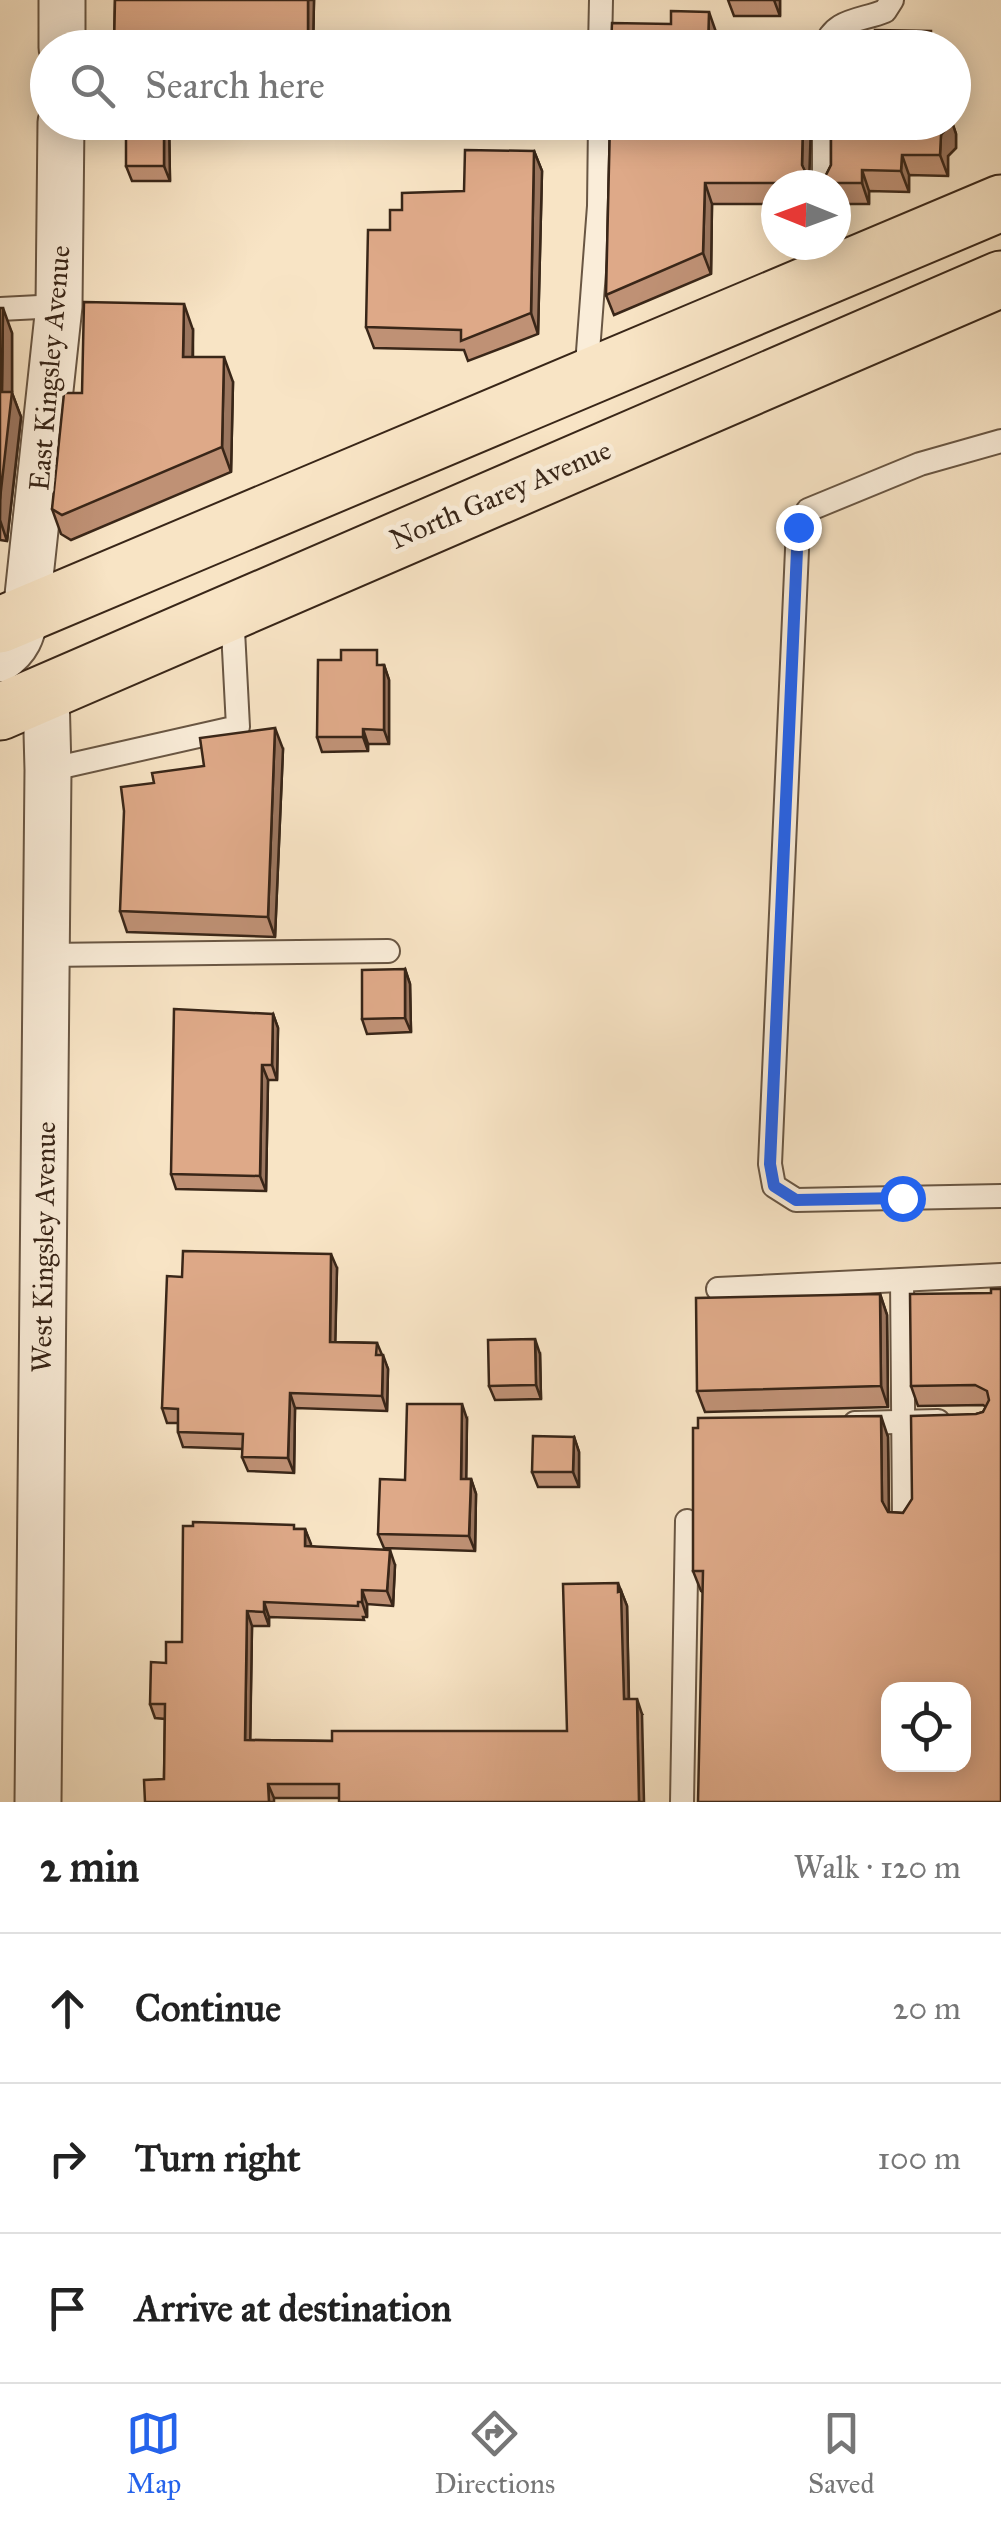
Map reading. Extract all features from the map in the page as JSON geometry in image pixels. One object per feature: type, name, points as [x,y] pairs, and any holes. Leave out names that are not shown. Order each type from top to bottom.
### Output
[{"type":"main road","points":[[851,253],[1001,203]]},
{"type":"main road","points":[[9,633],[586,380],[833,260]]},
{"type":"main road","name":"North Garey Avenue","points":[[23,702],[1001,279]]},
{"type":"street","points":[[62,0],[62,30]]},
{"type":"street","name":"East Kingsley Avenue","points":[[9,633],[59,306],[61,140]]},
{"type":"street","name":"West Kingsley Avenue","points":[[23,702],[48,770],[38,1802]]},
{"type":"lane","points":[[600,30],[601,0]]},
{"type":"lane","points":[[832,30],[885,11],[892,0]]},
{"type":"lane","points":[[586,380],[600,206],[600,140]]},
{"type":"lane","points":[[824,140],[824,170]]},
{"type":"lane","points":[[0,309],[59,306]]},
{"type":"lane","points":[[1001,441],[920,464],[808,510],[798,527],[770,1164],[774,1186],[796,1200],[1001,1196]]},
{"type":"lane","points":[[48,770],[238,727],[232,610]]},
{"type":"lane","points":[[46,955],[388,951]]},
{"type":"lane","points":[[718,1289],[1001,1275]]},
{"type":"lane","points":[[902,1280],[904,1520]]},
{"type":"lane","points":[[827,1423],[962,1421]]},
{"type":"lane","points":[[682,1802],[687,1521]]},
{"type":"building","points":[[115,0],[308,0],[308,30],[114,30]]},
{"type":"building","points":[[671,11],[709,12],[708,30],[612,30],[612,23],[671,24]]},
{"type":"building","points":[[126,140],[164,140],[164,166],[126,166]]},
{"type":"building","points":[[610,140],[803,140],[804,170],[761,170],[761,183],[705,183],[703,253],[606,295]]},
{"type":"building","points":[[831,140],[941,140],[940,155],[902,155],[901,171],[862,170],[862,183],[851,183],[851,170],[828,170]]},
{"type":"building","points":[[465,150],[534,151],[531,313],[461,341],[461,330],[366,327],[368,230],[390,230],[390,210],[402,210],[402,193],[464,191]]},
{"type":"building","points":[[84,302],[184,304],[183,357],[224,357],[222,447],[62,515],[52,509],[64,393],[82,393]]},
{"type":"building","points":[[0,308],[2,392],[12,392],[0,499]]},
{"type":"building","points":[[341,650],[377,650],[377,665],[384,665],[384,730],[363,729],[363,737],[317,737],[318,660],[341,660]]},
{"type":"building","points":[[275,728],[268,917],[120,911],[124,811],[121,787],[154,783],[152,773],[204,766],[200,738]]},
{"type":"building","points":[[405,969],[405,1018],[362,1019],[362,970]]},
{"type":"building","points":[[174,1009],[273,1014],[272,1065],[262,1065],[260,1176],[171,1174]]},
{"type":"building","points":[[183,1251],[331,1254],[330,1342],[377,1343],[376,1355],[383,1355],[382,1396],[290,1393],[288,1458],[242,1457],[243,1434],[178,1432],[178,1409],[162,1408],[167,1276],[182,1277]]},
{"type":"building","points":[[991,1289],[1001,1289],[1001,1802],[698,1802],[703,1571],[693,1571],[693,1428],[698,1428],[698,1418],[881,1416],[882,1501],[888,1512],[903,1513],[912,1499],[911,1416],[976,1414],[983,1412],[989,1400],[987,1391],[975,1385],[911,1386],[910,1294],[991,1293]]},
{"type":"building","points":[[880,1294],[881,1386],[697,1391],[696,1298]]},
{"type":"building","points":[[535,1339],[536,1385],[489,1386],[488,1340]]},
{"type":"building","points":[[407,1404],[462,1404],[461,1479],[471,1479],[469,1536],[378,1534],[380,1479],[405,1480]]},
{"type":"building","points":[[533,1436],[574,1437],[573,1472],[532,1472]]},
{"type":"building","points":[[193,1522],[294,1525],[294,1529],[305,1529],[305,1546],[390,1550],[387,1591],[362,1590],[358,1606],[264,1602],[264,1612],[247,1611],[245,1740],[332,1741],[332,1731],[567,1731],[563,1584],[618,1583],[624,1699],[637,1699],[639,1802],[339,1802],[339,1784],[268,1784],[269,1802],[145,1802],[144,1780],[164,1779],[165,1704],[150,1704],[151,1662],[166,1663],[166,1642],[182,1642],[183,1526],[193,1526]]},
{"type":"route","points":[[798,527],[770,1164],[774,1186],[796,1200],[902,1198]]}]
